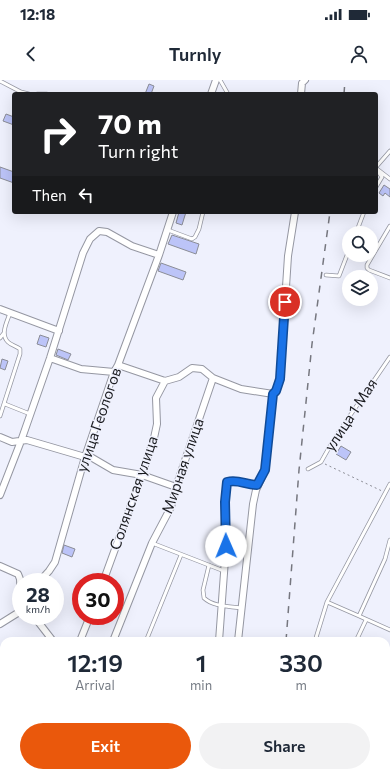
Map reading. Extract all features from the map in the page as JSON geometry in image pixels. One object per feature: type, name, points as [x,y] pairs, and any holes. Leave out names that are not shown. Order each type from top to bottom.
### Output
[{"type":"street","points":[[212,92],[216,80]]},
{"type":"street","points":[[301,92],[303,81]]},
{"type":"street","name":"улица Геологов","points":[[48,573],[55,562],[85,457],[114,372],[118,365],[159,255],[172,214]]},
{"type":"street","points":[[238,637],[253,504],[257,485],[265,470],[273,394],[276,391],[280,379],[288,256],[295,214]]},
{"type":"street","points":[[0,494],[21,441],[50,358],[83,253],[90,239],[98,231],[107,232],[132,246],[159,255]]},
{"type":"street","points":[[0,309],[59,330]]},
{"type":"street","points":[[50,358],[81,369],[114,372]]},
{"type":"street","points":[[118,365],[165,381],[178,377],[195,368],[202,369],[213,378],[241,390],[273,394]]},
{"type":"street","name":"Мирная улица","points":[[115,637],[152,543],[171,507],[176,487],[213,378]]},
{"type":"street","name":"Солянская улица","points":[[105,573],[142,475],[154,438],[157,424],[156,398],[165,381]]},
{"type":"street","points":[[0,437],[12,442],[27,440],[85,457],[89,456],[113,470],[142,475],[176,487]]},
{"type":"street","points":[[219,637],[226,546],[225,502],[227,482],[236,480],[247,484],[257,485]]},
{"type":"street","points":[[0,566],[16,573]]},
{"type":"street","points":[[0,624],[12,616]]},
{"type":"street","points":[[41,625],[50,637]]},
{"type":"street","points":[[82,637],[86,625]]},
{"type":"lane","points":[[220,80],[227,92]]},
{"type":"lane","points":[[0,81],[21,92]]},
{"type":"lane","points":[[378,166],[390,151]]},
{"type":"lane","points":[[378,170],[390,179]]},
{"type":"lane","points":[[378,171],[382,177],[378,184]]},
{"type":"lane","points":[[167,230],[192,239],[195,237],[199,229],[203,214]]},
{"type":"lane","points":[[359,226],[363,214]]},
{"type":"lane","points":[[390,226],[367,265],[367,268],[390,278]]},
{"type":"lane","points":[[326,275],[339,276],[344,262]]},
{"type":"lane","points":[[0,338],[4,333],[10,313]]},
{"type":"lane","points":[[0,416],[20,354],[20,349],[9,343],[4,333]]},
{"type":"lane","name":"улица 1 Мая","points":[[308,469],[321,462],[334,438],[390,357]]},
{"type":"lane","points":[[5,404],[30,414]]},
{"type":"lane","points":[[316,637],[327,602],[390,484]]},
{"type":"lane","points":[[359,616],[386,559],[390,540]]},
{"type":"lane","points":[[152,543],[224,570]]},
{"type":"lane","points":[[148,637],[181,555]]},
{"type":"lane","points":[[209,565],[203,590],[204,598],[209,602],[241,608]]},
{"type":"lane","points":[[327,602],[390,630]]},
{"type":"lane","points":[[358,637],[366,620]]},
{"type":"path","points":[[321,462],[385,492]]},
{"type":"building","points":[[149,84],[154,86],[152,92],[146,92]]},
{"type":"building","points":[[6,114],[12,116],[12,124],[3,121]]},
{"type":"building","points":[[0,167],[12,171],[12,182],[0,178]]},
{"type":"building","points":[[384,185],[390,189],[390,197],[385,193],[383,196],[379,193]]},
{"type":"building","points":[[178,214],[185,214],[182,225],[176,223]]},
{"type":"building","points":[[172,235],[199,244],[196,254],[168,244]]},
{"type":"building","points":[[161,263],[186,272],[183,280],[158,271]]},
{"type":"building","points":[[40,335],[49,338],[46,347],[37,344]]},
{"type":"building","points":[[58,349],[71,354],[68,360],[56,355]]},
{"type":"building","points":[[2,359],[8,361],[5,370],[0,368]]},
{"type":"building","points":[[341,446],[351,452],[346,460],[336,454]]},
{"type":"building","points":[[64,545],[75,549],[72,557],[62,553]]},
{"type":"railway","points":[[344,92],[345,80]]},
{"type":"railway","points":[[286,637],[299,470],[312,344],[330,214]]},
{"type":"route","points":[[226,546],[225,502],[227,482],[236,480],[251,485],[257,485],[265,470],[273,394],[276,391],[280,379],[285,302]]}]
